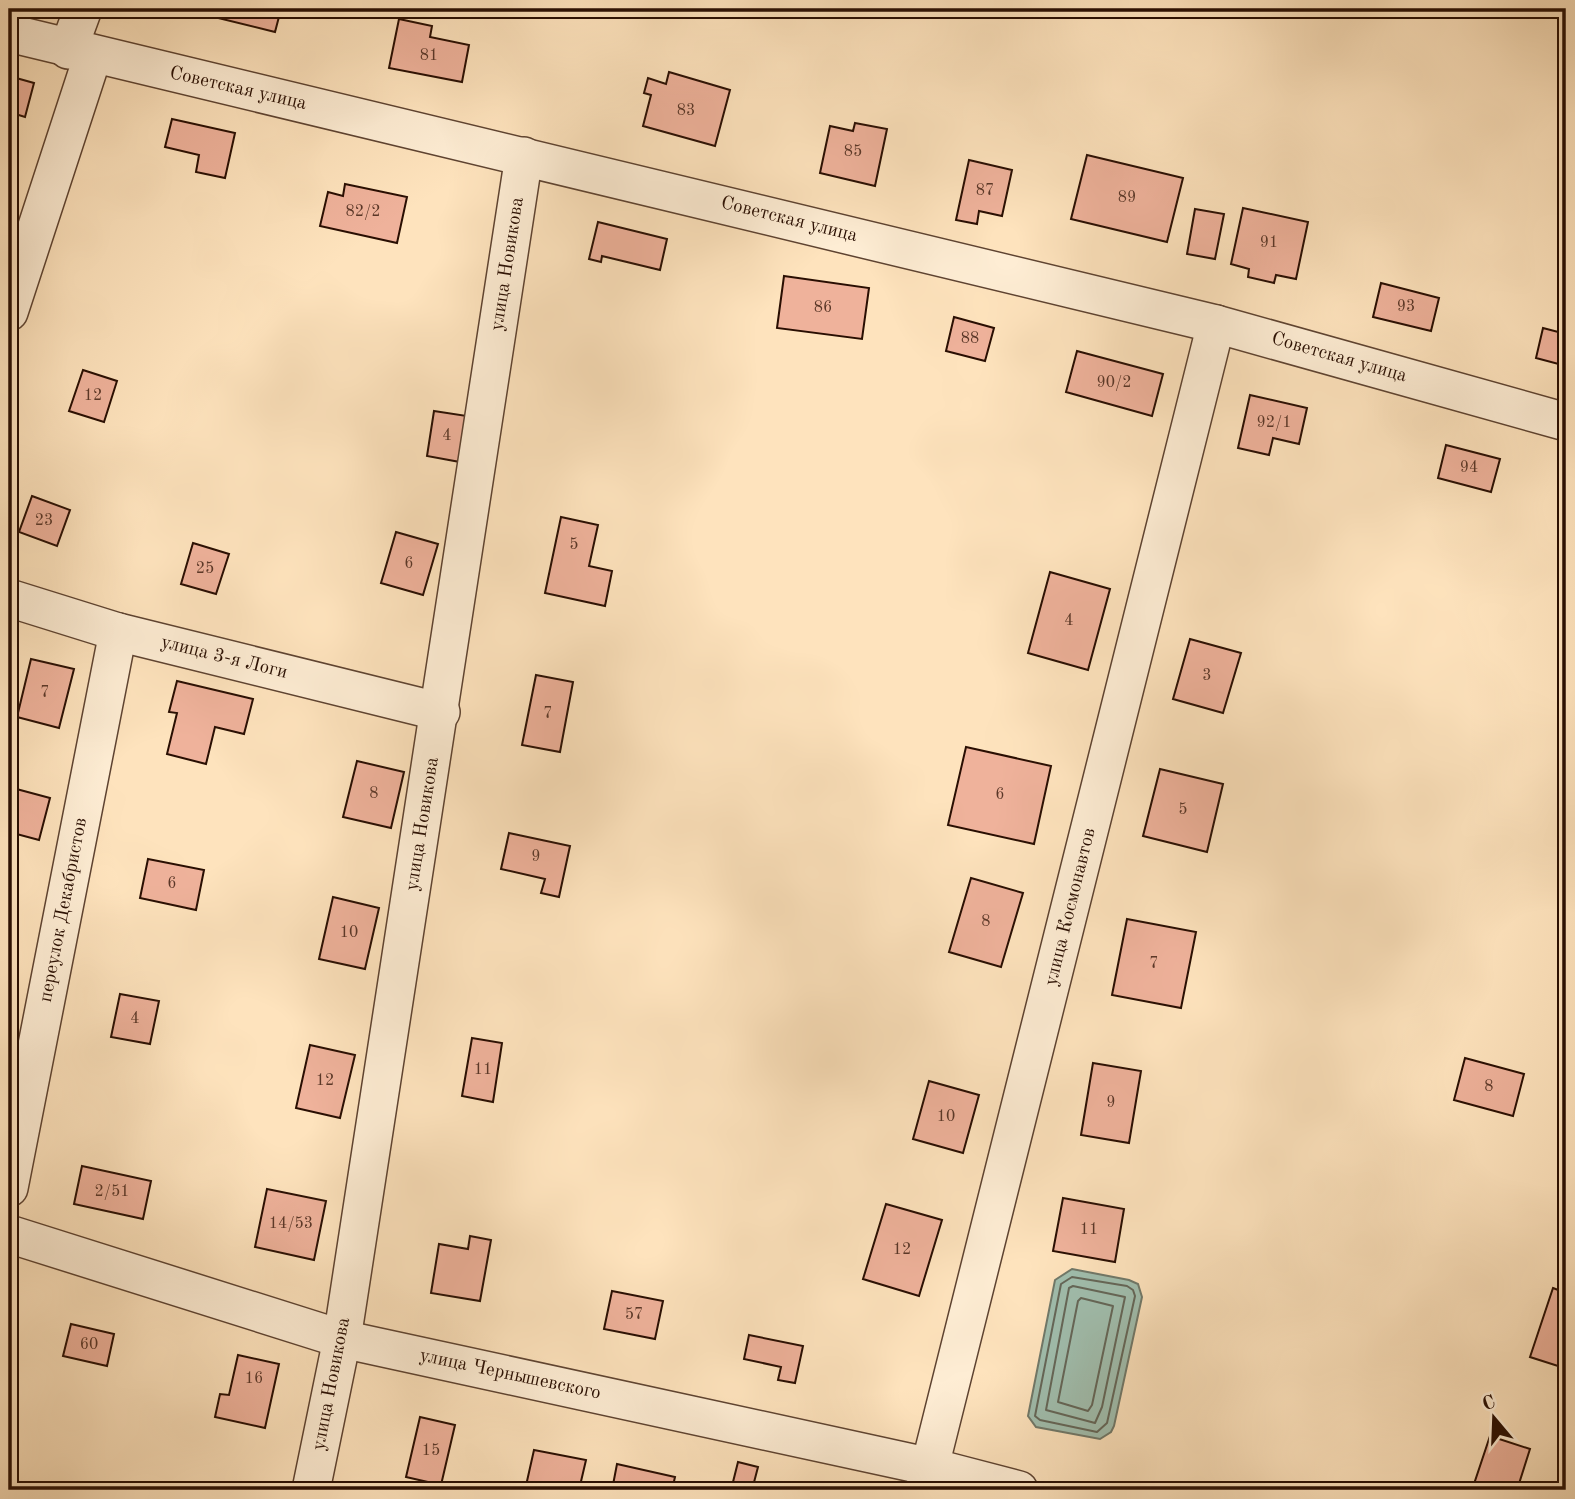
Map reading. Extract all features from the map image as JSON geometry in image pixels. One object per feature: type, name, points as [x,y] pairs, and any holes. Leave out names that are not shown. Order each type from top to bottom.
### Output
[{"type":"street","points":[[9,312],[80,52],[83,9]]},
{"type":"street","name":"Советская улица","points":[[9,33],[1216,324],[1566,422]]},
{"type":"street","name":"улица Новикова","points":[[311,1490],[342,1339],[441,712],[524,156]]},
{"type":"street","name":"улица Космонавтов","points":[[927,1479],[1216,324]]},
{"type":"street","name":"улица 3-я Логи","points":[[9,598],[118,632],[441,712]]},
{"type":"street","name":"переулок Декабристов","points":[[9,1188],[118,632]]},
{"type":"street","name":"улица Чернышевского","points":[[9,1234],[342,1339],[927,1479],[1018,1490]]},
{"type":"water","points":[[1072,1269],[1129,1280],[1138,1284],[1142,1297],[1114,1426],[1111,1432],[1100,1439],[1036,1427],[1028,1416],[1055,1280]]},
{"type":"building","points":[[208,9],[281,9],[275,32],[206,15]]},
{"type":"building","points":[[399,19],[432,26],[430,37],[469,45],[462,82],[389,68]]},
{"type":"building","points":[[669,72],[730,90],[715,146],[643,126],[651,95],[644,93],[648,78],[666,84]]},
{"type":"building","points":[[9,76],[34,83],[25,117],[9,112]]},
{"type":"building","points":[[172,119],[235,133],[225,178],[196,172],[199,155],[165,147]]},
{"type":"building","points":[[855,123],[887,129],[875,186],[820,173],[830,126],[853,131]]},
{"type":"building","points":[[1087,155],[1183,178],[1167,242],[1071,219]]},
{"type":"building","points":[[969,160],[1012,170],[1002,216],[979,211],[977,224],[956,220]]},
{"type":"building","points":[[345,184],[407,197],[397,243],[320,226],[328,192],[343,196]]},
{"type":"building","points":[[1243,208],[1308,222],[1296,279],[1276,275],[1274,283],[1248,277],[1249,269],[1231,264]]},
{"type":"building","points":[[1195,209],[1224,214],[1215,259],[1187,254]]},
{"type":"building","points":[[598,222],[667,239],[660,270],[602,256],[601,262],[589,259]]},
{"type":"building","points":[[784,276],[869,288],[862,339],[777,328]]},
{"type":"building","points":[[1381,283],[1439,298],[1431,331],[1373,317]]},
{"type":"building","points":[[954,317],[994,328],[985,361],[946,351]]},
{"type":"building","points":[[1543,328],[1566,334],[1566,366],[1536,358]]},
{"type":"building","points":[[1077,351],[1163,374],[1152,416],[1066,392]]},
{"type":"building","points":[[83,370],[117,381],[104,422],[69,411]]},
{"type":"building","points":[[1250,395],[1307,408],[1299,444],[1273,438],[1269,455],[1238,448]]},
{"type":"building","points":[[434,411],[467,416],[460,462],[427,456]]},
{"type":"building","points":[[1446,445],[1500,459],[1491,492],[1438,478]]},
{"type":"building","points":[[32,496],[70,510],[57,546],[19,532]]},
{"type":"building","points":[[561,517],[598,525],[589,566],[612,571],[605,606],[545,593]]},
{"type":"building","points":[[396,532],[438,544],[423,595],[381,583]]},
{"type":"building","points":[[193,543],[229,554],[216,594],[181,584]]},
{"type":"building","points":[[1050,572],[1110,589],[1088,670],[1028,653]]},
{"type":"building","points":[[1190,639],[1241,653],[1223,713],[1173,699]]},
{"type":"building","points":[[31,659],[74,669],[59,728],[17,717]]},
{"type":"building","points":[[536,675],[573,682],[560,752],[522,745]]},
{"type":"building","points":[[177,681],[253,699],[244,734],[215,727],[206,764],[167,754],[177,713],[169,712]]},
{"type":"building","points":[[966,747],[1051,766],[1034,844],[948,825]]},
{"type":"building","points":[[357,761],[404,772],[391,828],[343,817]]},
{"type":"building","points":[[1160,769],[1223,784],[1207,852],[1143,836]]},
{"type":"building","points":[[9,787],[50,798],[39,840],[9,832]]},
{"type":"building","points":[[509,833],[570,846],[559,897],[541,893],[545,879],[501,869]]},
{"type":"building","points":[[148,859],[204,870],[196,910],[140,898]]},
{"type":"building","points":[[971,878],[1023,893],[1001,967],[949,952]]},
{"type":"building","points":[[333,897],[379,908],[365,969],[319,959]]},
{"type":"building","points":[[1127,919],[1196,932],[1181,1008],[1112,995]]},
{"type":"building","points":[[120,994],[159,1001],[150,1044],[111,1037]]},
{"type":"building","points":[[472,1038],[502,1043],[493,1102],[462,1096]]},
{"type":"building","points":[[310,1045],[355,1055],[340,1118],[296,1108]]},
{"type":"building","points":[[1465,1058],[1524,1074],[1513,1116],[1454,1100]]},
{"type":"building","points":[[1093,1063],[1141,1071],[1129,1143],[1081,1135]]},
{"type":"building","points":[[929,1081],[979,1095],[963,1153],[913,1139]]},
{"type":"building","points":[[82,1166],[151,1181],[143,1219],[74,1204]]},
{"type":"building","points":[[267,1189],[326,1201],[314,1260],[255,1247]]},
{"type":"building","points":[[1063,1198],[1124,1209],[1115,1262],[1053,1251]]},
{"type":"building","points":[[886,1204],[942,1220],[919,1296],[863,1279]]},
{"type":"building","points":[[470,1236],[491,1240],[480,1301],[431,1293],[439,1244],[468,1249]]},
{"type":"building","points":[[1553,1288],[1566,1293],[1566,1341],[1558,1366],[1530,1357]]},
{"type":"building","points":[[612,1291],[663,1301],[655,1339],[604,1329]]},
{"type":"building","points":[[71,1324],[114,1334],[107,1366],[63,1356]]},
{"type":"building","points":[[749,1335],[803,1346],[795,1383],[778,1380],[781,1367],[744,1359]]},
{"type":"building","points":[[238,1355],[279,1364],[265,1428],[215,1417],[220,1394],[229,1395]]},
{"type":"building","points":[[420,1417],[455,1425],[441,1485],[406,1477]]},
{"type":"building","points":[[1490,1436],[1530,1449],[1517,1490],[1472,1490]]},
{"type":"building","points":[[534,1450],[586,1460],[579,1490],[525,1490]]},
{"type":"building","points":[[738,1462],[758,1467],[752,1490],[731,1490]]},
{"type":"building","points":[[617,1464],[675,1477],[672,1490],[612,1490]]}]
